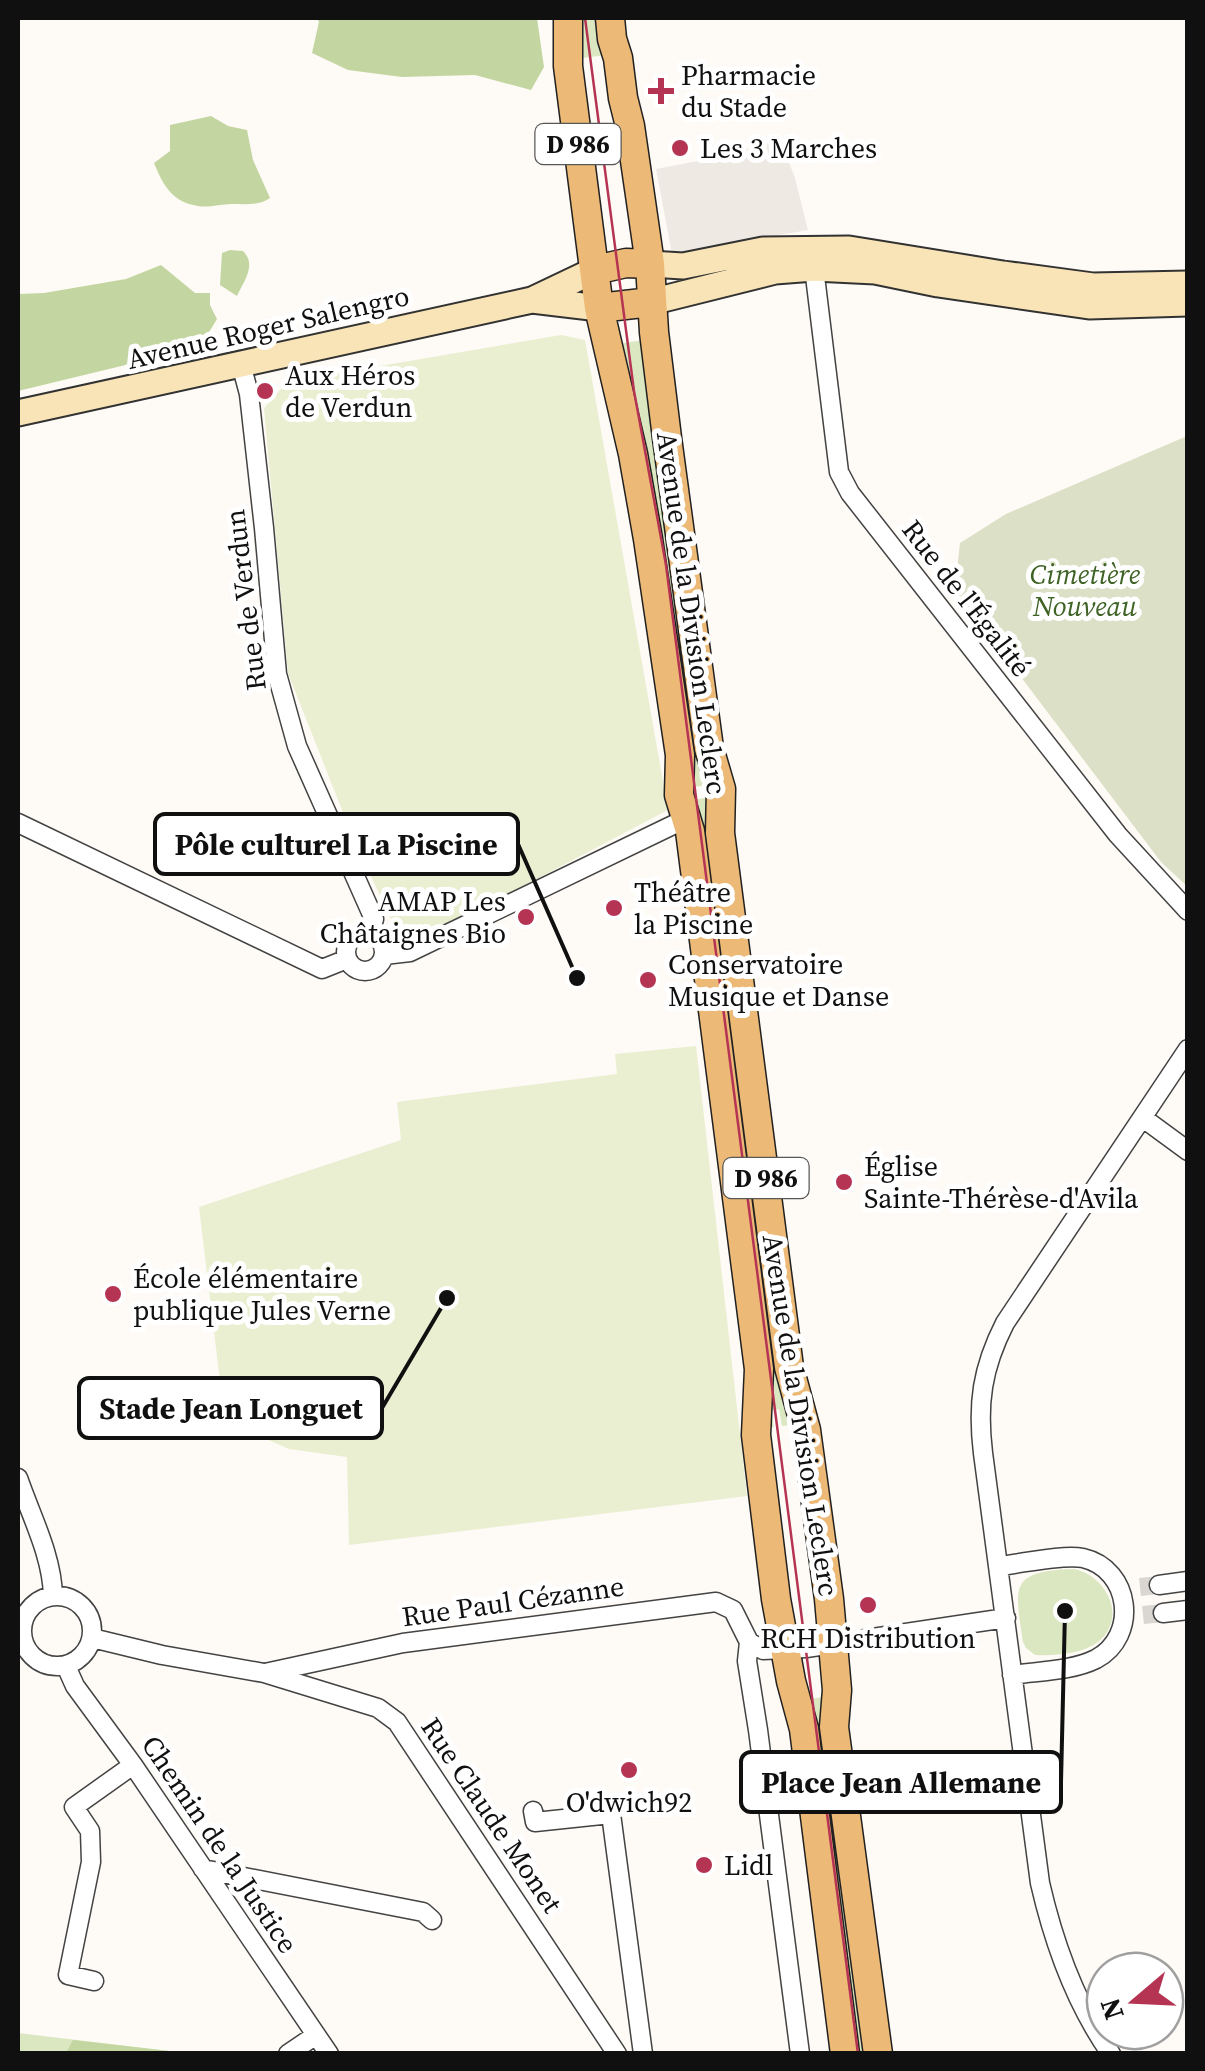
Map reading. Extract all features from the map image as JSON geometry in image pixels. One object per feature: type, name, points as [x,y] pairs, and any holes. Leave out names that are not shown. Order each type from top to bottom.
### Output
[{"type":"main road","name":"D 986","points":[[568,18],[568,66],[595,270]]},
{"type":"main road","name":"D 986","points":[[610,18],[650,264]]},
{"type":"main road","points":[[595,270],[626,263],[683,266],[763,250],[849,249],[1093,286],[1188,284]]},
{"type":"main road","name":"Avenue de la Division Leclerc","points":[[650,264],[676,516],[709,748],[720,790],[720,832],[789,1367],[806,1430],[834,1643],[834,1727],[878,2054]]},
{"type":"main road","points":[[599,308],[651,302],[775,272],[814,268],[875,271],[1089,306],[1188,303]]},
{"type":"main road","name":"Avenue Roger Salengro","points":[[18,413],[532,300],[595,270]]},
{"type":"main road","name":"Avenue de la Division Leclerc","points":[[595,270],[599,308],[640,491],[680,756],[679,795],[688,822],[760,1370],[756,1436],[777,1608],[766,1647],[791,1681],[804,1729],[845,2054]]},
{"type":"main road","name":"Avenue Roger Salengro","points":[[532,300],[599,308]]},
{"type":"street","name":"Rue de l'Égalité","points":[[814,268],[839,472],[850,494],[1118,836],[1188,911]]},
{"type":"street","name":"Rue de Verdun","points":[[241,364],[249,394],[277,674],[297,746],[374,920],[370,934],[379,940],[384,955]]},
{"type":"street","points":[[18,822],[322,969],[347,959]]},
{"type":"street","points":[[370,934],[358,934],[346,947],[347,959],[354,968],[366,971],[377,967],[384,955],[410,952],[676,824],[688,822]]},
{"type":"street","points":[[1112,2054],[1076,1993],[1040,1883],[980,1424],[980,1397],[986,1368],[1005,1323],[1188,1049]]},
{"type":"street","points":[[1143,1118],[1188,1151]]},
{"type":"street","points":[[18,1478],[45,1552],[53,1596]]},
{"type":"street","points":[[998,1566],[1083,1558],[1112,1576],[1134,1618],[1114,1644],[1096,1658],[1077,1666],[1012,1675]]},
{"type":"street","points":[[1119,1587],[1188,1581]]},
{"type":"street","points":[[53,1596],[64,1596],[82,1606],[92,1625],[86,1653],[66,1666],[49,1666],[31,1656],[20,1625],[36,1603],[53,1596]]},
{"type":"street","name":"Rue Paul Cézanne","points":[[264,1673],[403,1642],[716,1602],[733,1610],[766,1647]]},
{"type":"street","points":[[1163,1613],[1188,1610]]},
{"type":"street","points":[[800,2054],[747,1661],[766,1647],[834,1643],[1006,1618]]},
{"type":"street","name":"Rue Claude Monet","points":[[92,1638],[264,1673],[378,1708],[397,1722],[617,2054]]},
{"type":"street","name":"Chemin de la Justice","points":[[66,1666],[329,2054]]},
{"type":"street","points":[[94,1980],[68,1975],[91,1862],[90,1832],[74,1806],[133,1765]]},
{"type":"street","points":[[533,1811],[535,1822],[611,1814],[643,2054]]},
{"type":"street","points":[[203,1868],[423,1912],[432,1920]]},
{"type":"street","points":[[288,2054],[316,2035]]},
{"type":"green space","points":[[317,18],[537,18],[544,67],[531,90],[475,75],[402,77],[348,70],[312,53]]},
{"type":"green space","points":[[574,18],[606,18],[614,54],[575,59]]},
{"type":"green space","points":[[211,116],[228,126],[247,130],[253,160],[270,198],[266,201],[189,204],[165,185],[154,163],[170,151],[170,125]]},
{"type":"green space","points":[[243,251],[249,262],[237,296],[220,285],[222,253]]},
{"type":"green space","points":[[161,265],[195,293],[210,293],[210,305],[217,319],[200,347],[18,391],[18,294],[126,279]]},
{"type":"green space","points":[[561,335],[585,340],[668,810],[405,948],[355,843],[288,673],[264,408],[287,382]]},
{"type":"green space","points":[[645,340],[714,784],[687,788],[615,344]]},
{"type":"green space","name":"Cimetière Nouveau","points":[[1187,436],[1187,886],[1161,862],[955,590],[960,543],[1006,514]]},
{"type":"green space","points":[[715,796],[801,1424],[782,1426],[779,1409],[771,1411],[774,1427],[762,1429],[688,801]]},
{"type":"green space","points":[[696,1046],[747,1496],[349,1545],[347,1457],[289,1449],[257,1435],[233,1413],[220,1381],[199,1207],[401,1140],[397,1102],[617,1074],[615,1054]]},
{"type":"green space","points":[[1074,1569],[1086,1573],[1104,1589],[1110,1599],[1112,1621],[1098,1642],[1084,1649],[1035,1655],[1023,1642],[1018,1608],[1021,1586],[1037,1574]]},
{"type":"green space","points":[[831,1696],[873,2053],[854,2053],[801,1700]]},
{"type":"green space","points":[[18,2033],[169,2051],[171,2053],[18,2054]]},
{"type":"green space","points":[[73,2040],[169,2051],[171,2053],[66,2053]]},
{"type":"shaded area","points":[[780,139],[808,230],[672,254],[656,169],[724,156]]},
{"type":"tunnel","points":[[1140,1587],[1159,1585]]},
{"type":"tunnel","points":[[1143,1615],[1163,1613]]},
{"type":"tram line","points":[[585,18],[634,391],[666,565],[858,2054]]},
{"type":"place","name":"Pharmacie du Stade","points":[[661,91]]},
{"type":"place","name":"Les 3 Marches","points":[[680,148]]},
{"type":"place","name":"Aux Héros de Verdun","points":[[265,391]]},
{"type":"place","name":"Théâtre la Piscine","points":[[614,908]]},
{"type":"place","name":"AMAP Les Châtaignes Bio","points":[[526,917]]},
{"type":"place","name":"Pôle culturel La Piscine","points":[[577,978]]},
{"type":"place","name":"Conservatoire Musique et Danse","points":[[648,980]]},
{"type":"place","name":"Église Sainte-Thérèse-d'Avila","points":[[844,1182]]},
{"type":"place","name":"École élémentaire publique Jules Verne","points":[[113,1294]]},
{"type":"place","name":"Stade Jean Longuet","points":[[447,1298]]},
{"type":"place","name":"RCH Distribution","points":[[868,1605]]},
{"type":"place","name":"Place Jean Allemane","points":[[1065,1611]]},
{"type":"place","name":"O'dwich92","points":[[629,1770]]},
{"type":"place","name":"Lidl","points":[[704,1865]]}]
